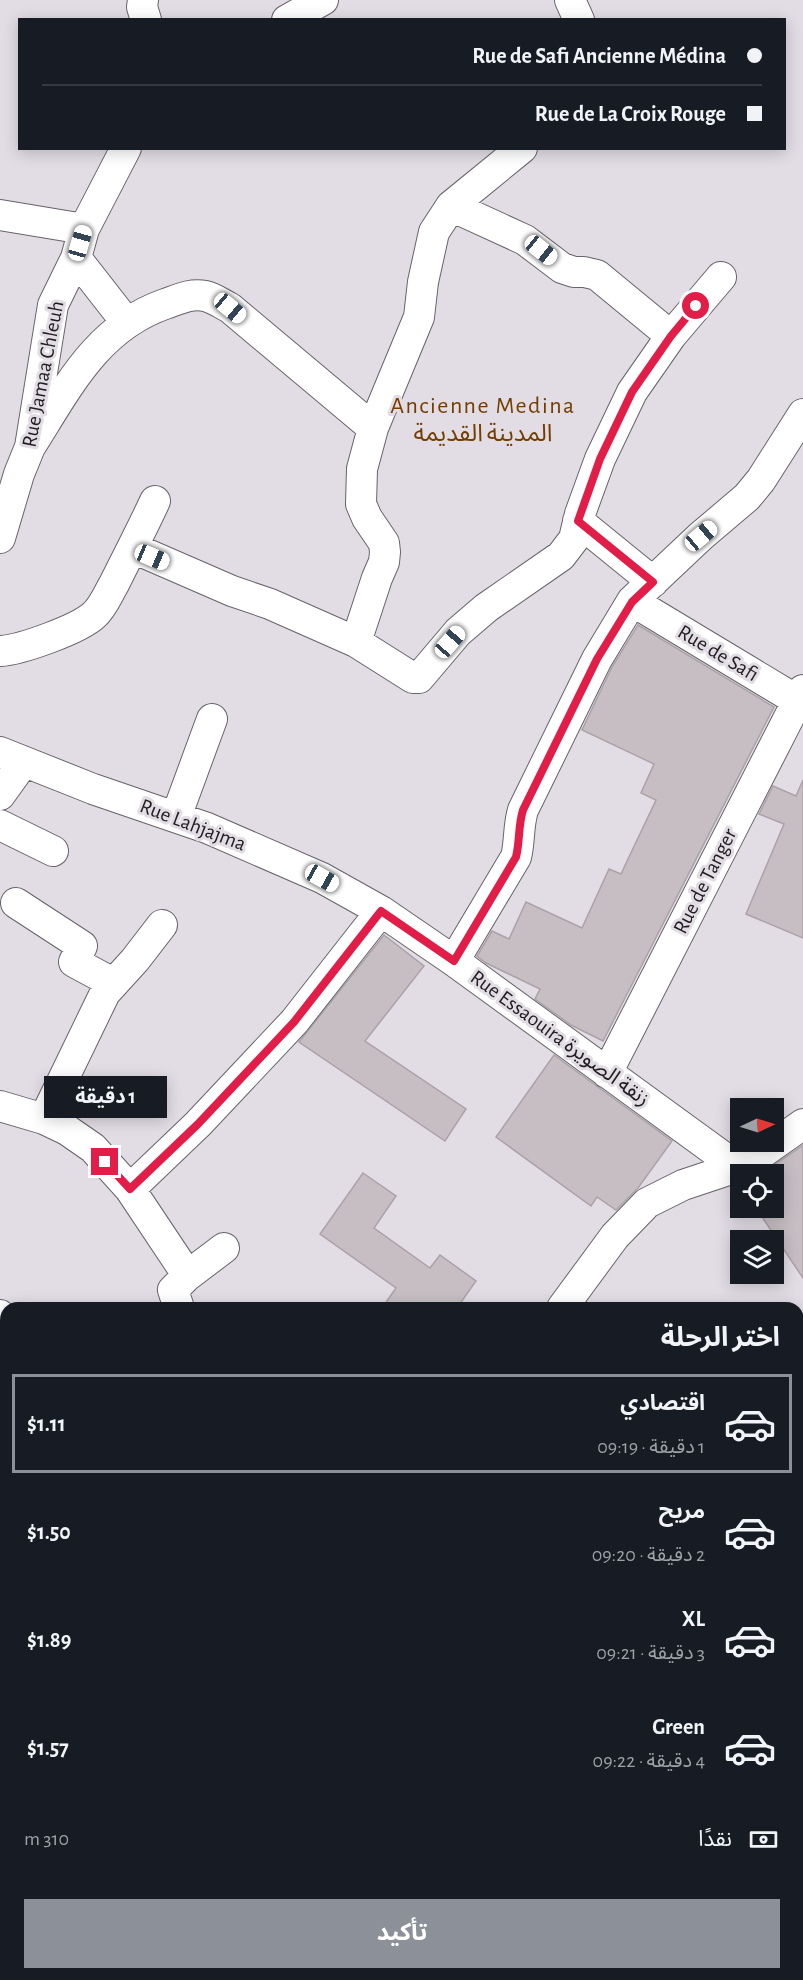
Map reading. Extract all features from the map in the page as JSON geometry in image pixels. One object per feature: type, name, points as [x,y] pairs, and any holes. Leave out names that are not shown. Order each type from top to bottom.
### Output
[{"type":"street","points":[[143,0],[142,7],[145,18]]},
{"type":"street","points":[[291,18],[323,0]]},
{"type":"street","points":[[570,0],[578,18]]},
{"type":"street","name":"Rue Jamaa Chleuh","points":[[0,538],[19,474],[30,447],[52,305],[76,258],[84,229],[125,150]]},
{"type":"street","points":[[356,642],[384,562],[385,552],[384,543],[367,518],[361,504],[362,469],[373,428],[419,317],[423,282],[434,232],[452,206],[520,150]]},
{"type":"street","points":[[452,206],[525,240],[562,268],[597,275],[671,336]]},
{"type":"street","points":[[0,215],[84,229]]},
{"type":"street","points":[[76,258],[126,322]]},
{"type":"street","points":[[133,548],[356,642],[413,678],[419,678],[458,632],[486,608],[561,556],[574,539],[600,459],[632,392],[671,336],[721,277]]},
{"type":"street","points":[[30,447],[77,372],[104,340],[126,322],[158,306],[190,295],[207,296],[230,308],[373,428]]},
{"type":"street","points":[[454,961],[516,857],[519,845],[519,822],[523,810],[597,659],[643,592],[701,536],[747,498],[803,414]]},
{"type":"street","points":[[0,651],[24,647],[92,616],[104,602],[155,501]]},
{"type":"street","name":"Rue de Safi","points":[[578,521],[643,592],[801,698]]},
{"type":"street","name":"Rue de Tanger","points":[[607,1073],[801,698]]},
{"type":"street","points":[[176,817],[212,718]]},
{"type":"street","points":[[0,795],[11,757]]},
{"type":"street","name":"Rue Lahjajma","points":[[11,757],[93,789],[207,828],[322,878],[381,911]]},
{"type":"street","points":[[0,825],[53,851]]},
{"type":"street","points":[[16,903],[82,946],[74,962],[113,983]]},
{"type":"street","points":[[130,1189],[190,1132],[294,1022],[381,911]]},
{"type":"street","name":"Rue Essaouira زنقة الصويرة","points":[[381,911],[454,961],[733,1164]]},
{"type":"street","points":[[44,1119],[105,993],[162,926]]},
{"type":"street","points":[[0,1106],[44,1119],[82,1139],[93,1148],[130,1189],[187,1276]]},
{"type":"street","points":[[743,1164],[803,1124]]},
{"type":"street","points":[[566,1302],[615,1236],[647,1203],[683,1185],[730,1169]]},
{"type":"street","points":[[177,1302],[173,1290],[187,1276],[224,1248]]},
{"type":"building","points":[[638,625],[774,707],[603,1041],[571,1025],[535,999],[540,989],[486,963],[477,956],[492,931],[509,939],[526,902],[582,928],[609,869],[621,874],[656,800],[641,793],[654,764],[582,730],[612,667]]},
{"type":"building","points":[[803,780],[803,938],[746,914],[784,824],[759,814],[773,786],[796,796]]},
{"type":"building","points":[[384,935],[424,966],[365,1041],[466,1109],[445,1141],[299,1042]]},
{"type":"building","points":[[554,1055],[672,1141],[638,1188],[616,1210],[597,1197],[591,1206],[496,1137]]},
{"type":"building","points":[[803,1145],[803,1278],[784,1250],[784,1230],[771,1230],[763,1218],[784,1218],[784,1164],[775,1164]]},
{"type":"building","points":[[363,1173],[396,1196],[374,1228],[430,1268],[440,1255],[476,1281],[461,1302],[386,1302],[396,1288],[320,1234]]},
{"type":"district","name":"Ancienne Medina المدينة القديمة","points":[[483,420]]},
{"type":"route","points":[[105,1162],[130,1189],[175,1148],[294,1022],[381,911],[454,961],[516,857],[519,845],[519,822],[523,810],[597,659],[632,602],[653,582],[578,521],[600,459],[632,392],[671,336],[696,306]]}]
